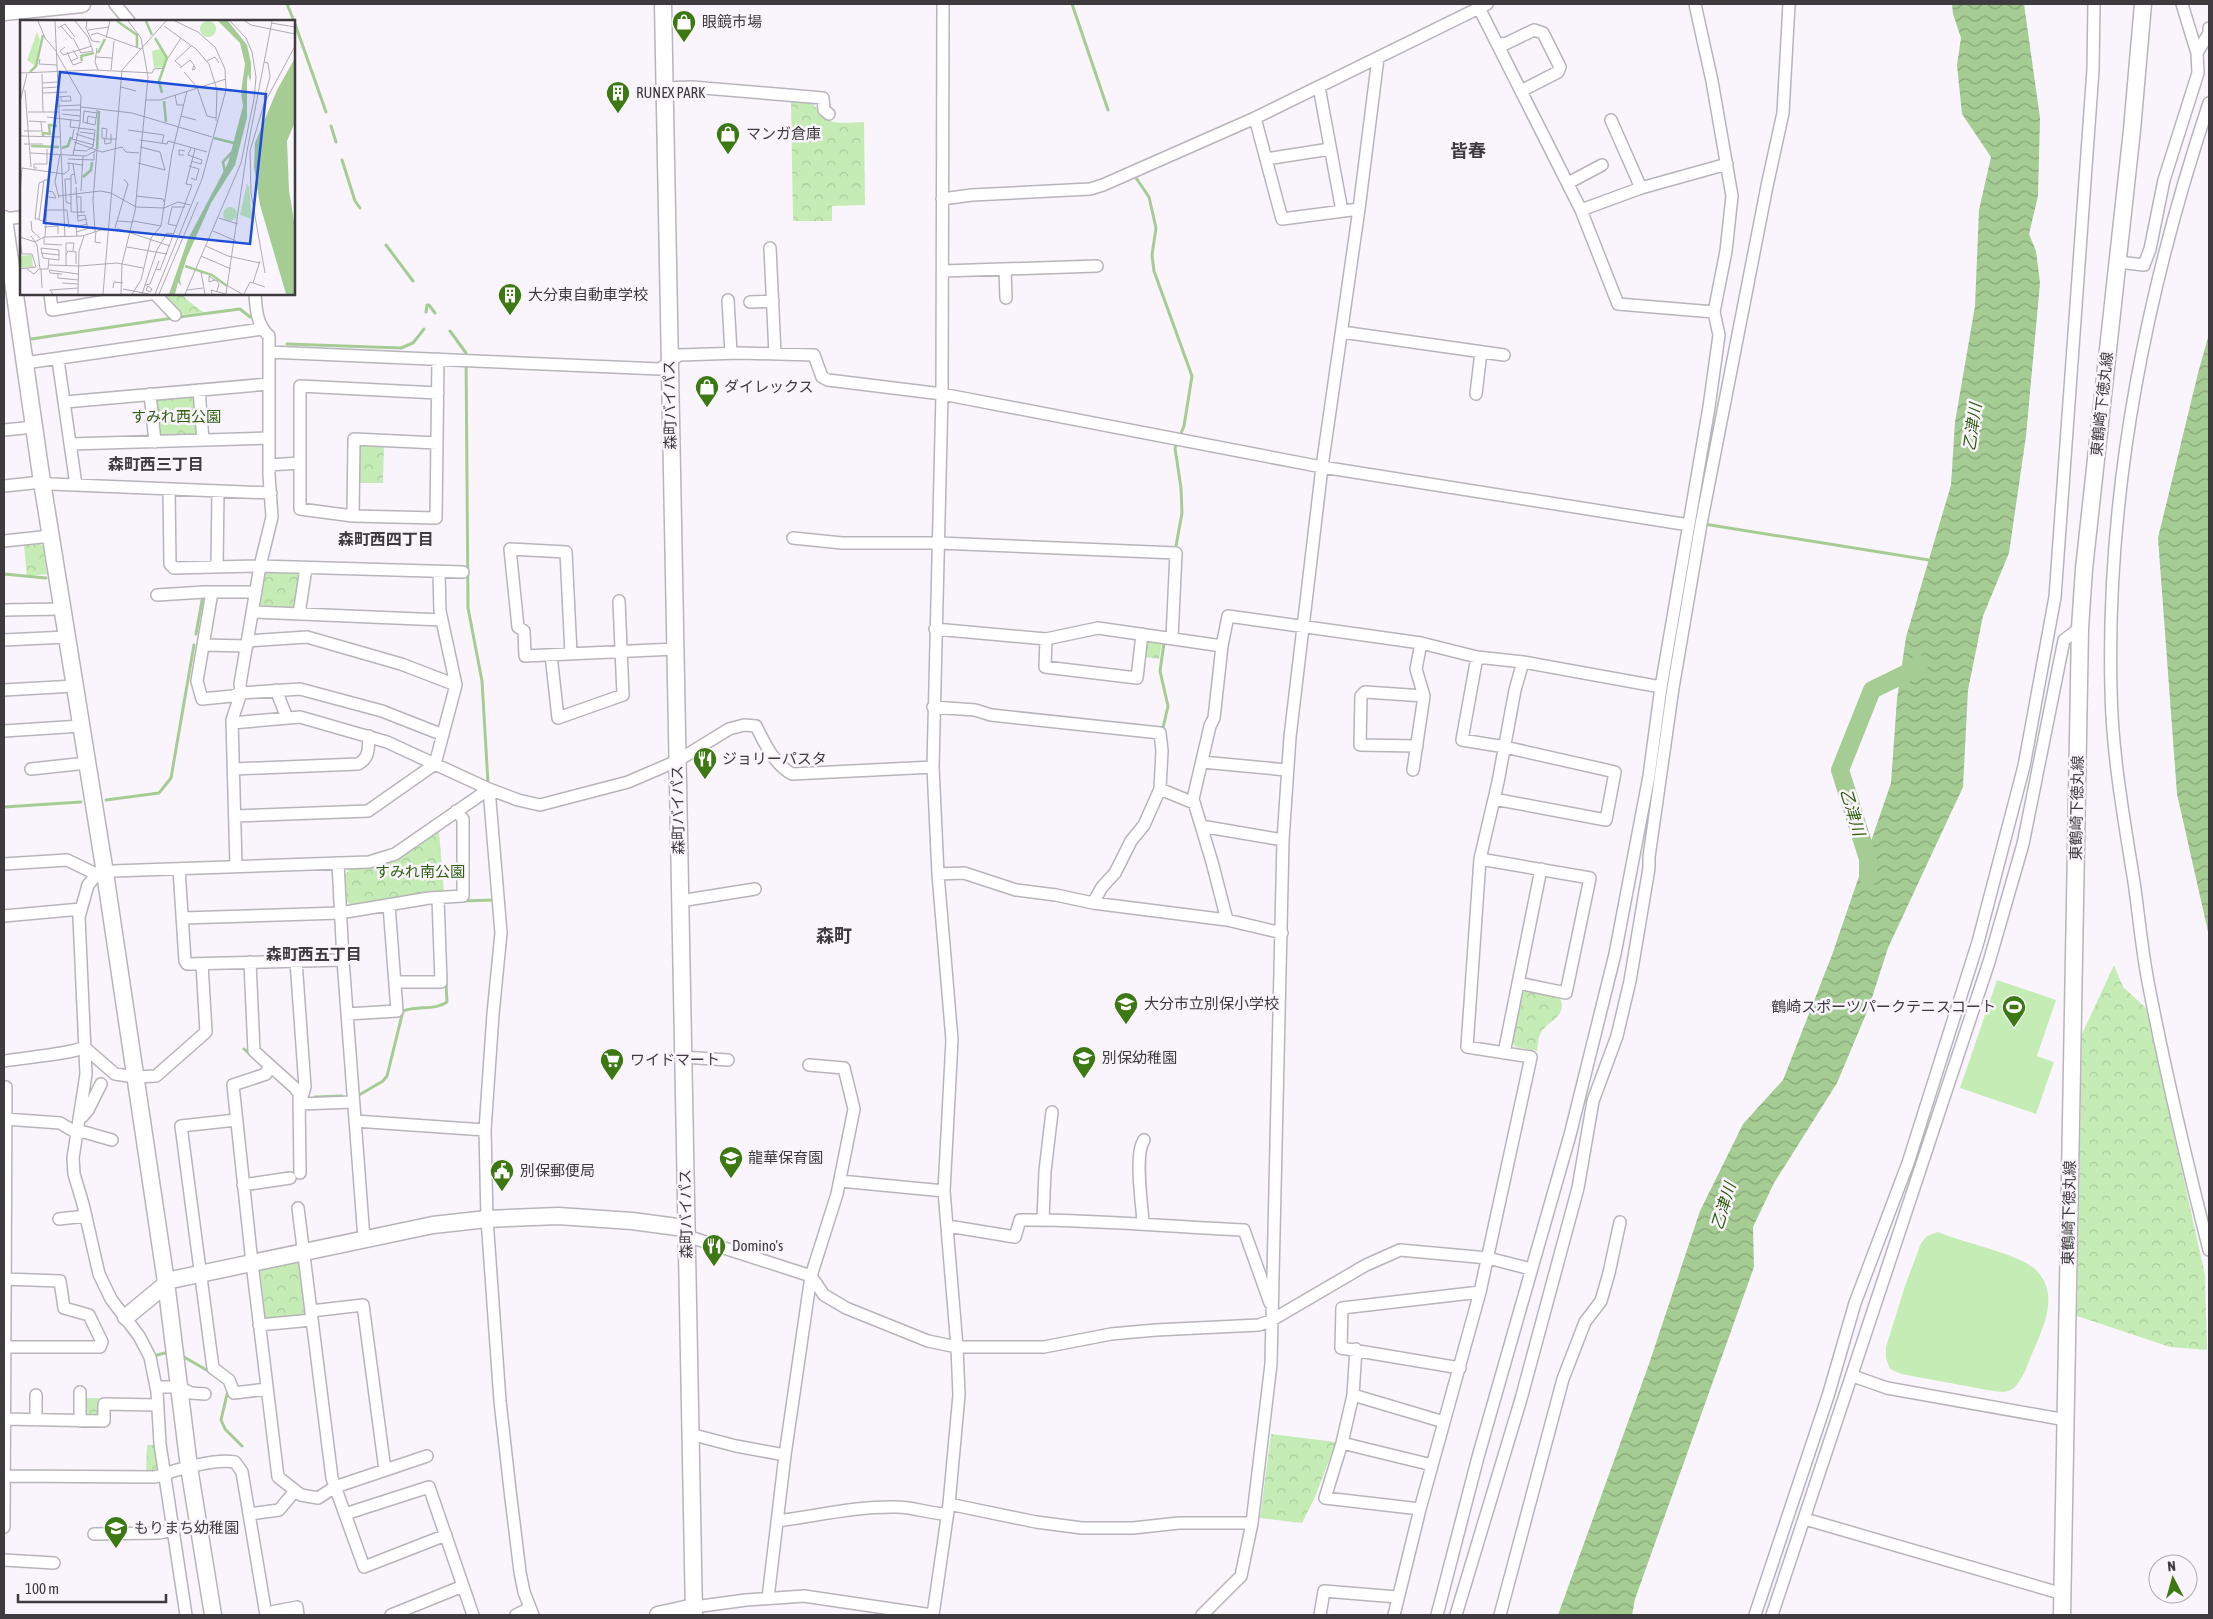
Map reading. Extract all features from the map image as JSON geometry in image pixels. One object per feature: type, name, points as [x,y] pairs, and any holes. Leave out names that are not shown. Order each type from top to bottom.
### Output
[{"type":"street","points":[[4,12],[82,4]]},
{"type":"street","points":[[115,4],[126,20]]},
{"type":"street","name":"森町バイパス","points":[[663,4],[683,1057],[682,1230],[690,1434],[694,1611]]},
{"type":"street","points":[[658,1615],[694,1611],[768,1598],[804,1596],[932,1615],[948,1509],[959,1396],[958,1347],[944,1191],[952,1040],[938,874],[933,767],[942,394],[943,4]]},
{"type":"street","points":[[1437,1615],[1478,1457],[1570,1135],[1615,954],[1649,776],[1661,687],[1709,407],[1719,335],[1714,312],[1726,251],[1732,196],[1712,81],[1695,4]]},
{"type":"street","points":[[1456,1615],[1521,1399],[1578,1188],[1593,1101],[1616,1036],[1630,981],[1648,878],[1649,857],[1673,688],[1701,524],[1783,113],[1789,4]]},
{"type":"street","points":[[1755,1615],[1828,1396],[1855,1303],[1908,1162],[1978,942],[2024,766],[2055,597],[2092,79],[2094,4]]},
{"type":"street","name":"東鶴崎下徳丸線","points":[[2062,1615],[2080,628],[2084,569],[2132,130],[2143,4]]},
{"type":"street","points":[[2118,262],[2144,265],[2150,249],[2164,180],[2198,73],[2197,52],[2182,4]]},
{"type":"street","points":[[942,200],[972,195],[1090,189],[1255,118],[1479,6],[1581,210],[1618,304],[1714,312]]},
{"type":"street","points":[[2197,52],[2209,33],[2209,28]]},
{"type":"street","points":[[1497,43],[1505,44],[1534,30],[1543,33],[1560,67],[1558,72],[1521,91]]},
{"type":"street","points":[[1202,1615],[1241,1576],[1252,1523],[1271,1364],[1283,840],[1287,770],[1322,467],[1359,209],[1378,58]]},
{"type":"street","points":[[664,88],[692,87],[824,98],[824,110],[829,114]]},
{"type":"street","points":[[1319,87],[1342,211]]},
{"type":"street","points":[[2209,103],[2156,289],[2122,462],[2113,545],[2110,694],[2115,751],[2148,985],[2209,1250]]},
{"type":"street","points":[[1255,118],[1282,219],[1359,209]]},
{"type":"street","points":[[1612,120],[1641,188]]},
{"type":"street","points":[[1266,158],[1330,149]]},
{"type":"street","points":[[1581,210],[1641,188],[1727,164]]},
{"type":"street","points":[[1568,183],[1602,165]]},
{"type":"street","points":[[20,217],[4,219],[16,266],[25,363],[42,482],[87,764],[101,874],[135,1077],[166,1282],[189,1468],[213,1615]]},
{"type":"street","points":[[770,248],[776,354]]},
{"type":"street","points":[[943,271],[1096,266]]},
{"type":"street","points":[[1005,269],[1006,298]]},
{"type":"street","points":[[50,295],[52,310],[144,295]]},
{"type":"street","points":[[156,295],[175,315]]},
{"type":"street","points":[[236,866],[232,723],[241,693],[240,684],[260,566],[272,517],[269,465],[269,336],[262,329],[256,311],[255,295]]},
{"type":"street","points":[[728,300],[731,353]]},
{"type":"street","points":[[750,302],[773,300]]},
{"type":"street","points":[[25,363],[58,360],[262,329]]},
{"type":"street","points":[[1342,332],[1504,355]]},
{"type":"street","points":[[269,352],[660,369],[677,355],[731,353],[814,355],[822,377],[828,380],[942,394],[1322,467],[1688,525]]},
{"type":"street","points":[[1476,394],[1481,352]]},
{"type":"street","points":[[438,359],[438,393],[436,518],[353,516],[300,509],[300,386],[438,393]]},
{"type":"street","points":[[58,360],[76,485]]},
{"type":"street","points":[[1709,407],[1733,366]]},
{"type":"street","points":[[65,402],[269,384]]},
{"type":"street","points":[[199,390],[203,440]]},
{"type":"street","points":[[150,394],[155,442]]},
{"type":"street","points":[[4,430],[34,427]]},
{"type":"street","points":[[70,444],[269,438]]},
{"type":"street","points":[[353,516],[354,439],[437,443]]},
{"type":"street","points":[[269,465],[300,463]]},
{"type":"street","points":[[4,486],[42,482],[76,485],[271,492]]},
{"type":"street","points":[[169,489],[170,564],[174,568],[260,566],[439,573],[463,572]]},
{"type":"street","points":[[217,567],[218,490]]},
{"type":"street","points":[[4,541],[51,536]]},
{"type":"street","points":[[794,538],[842,543],[938,543],[1176,553],[1172,638]]},
{"type":"street","points":[[570,654],[566,552],[510,549],[518,627],[524,631],[525,656],[621,652],[675,649]]},
{"type":"street","points":[[298,614],[306,568]]},
{"type":"street","points":[[235,816],[368,811],[435,764],[456,684],[442,620],[439,573]]},
{"type":"street","points":[[212,592],[196,681],[202,699],[232,696],[241,693],[300,689],[394,715],[443,735]]},
{"type":"street","points":[[157,595],[256,592]]},
{"type":"street","points":[[551,655],[558,718],[623,695],[619,600]]},
{"type":"street","points":[[4,610],[62,610]]},
{"type":"street","points":[[253,612],[442,620]]},
{"type":"street","points":[[1227,920],[1193,799],[1214,718],[1222,646],[1228,616],[1422,643],[1477,657],[1523,662],[1661,687]]},
{"type":"street","points":[[936,629],[1046,639],[1098,628],[1222,646]]},
{"type":"street","points":[[1772,1615],[1853,1376],[1997,935],[2023,844],[2064,640],[2080,628]]},
{"type":"street","points":[[1046,639],[1044,667],[1136,678],[1142,634]]},
{"type":"street","points":[[4,640],[67,637]]},
{"type":"street","points":[[203,645],[307,637],[401,664],[456,684]]},
{"type":"street","points":[[1413,770],[1424,696],[1416,669],[1422,643]]},
{"type":"street","points":[[1477,657],[1462,740],[1505,747],[1615,772],[1606,820],[1494,799]]},
{"type":"street","points":[[1394,1615],[1420,1510],[1480,1292],[1531,1057],[1467,1047],[1480,858],[1505,747],[1515,690],[1523,662]]},
{"type":"street","points":[[4,690],[75,686]]},
{"type":"street","points":[[276,690],[287,718]]},
{"type":"street","points":[[1417,746],[1360,745],[1361,696],[1365,692],[1424,696]]},
{"type":"street","points":[[934,707],[974,710],[991,714],[1160,733],[1162,752],[1160,789],[1144,825],[1131,841],[1115,872],[1102,887],[1093,902]]},
{"type":"street","points":[[232,723],[300,717],[369,736],[489,789],[518,800],[540,805],[628,782],[677,761],[729,729],[750,724],[756,726],[781,768],[792,774],[933,767]]},
{"type":"street","points":[[4,731],[33,724],[81,726]]},
{"type":"street","points":[[234,769],[358,764],[368,756],[369,736]]},
{"type":"street","points":[[1202,762],[1287,770]]},
{"type":"street","points":[[31,769],[87,764]]},
{"type":"street","points":[[186,1615],[165,1474],[156,1388],[150,1357],[126,1317],[110,1299],[99,1274],[74,1174],[77,1133],[81,1118],[86,1074],[79,924],[81,909],[90,881],[101,874],[113,871],[369,862],[391,856],[489,789]]},
{"type":"street","points":[[489,789],[501,933],[494,990],[485,1130],[487,1219],[500,1401],[520,1572],[532,1612],[516,1615]]},
{"type":"street","points":[[1160,789],[1194,803]]},
{"type":"street","points":[[182,918],[340,912],[463,896],[463,819],[456,810]]},
{"type":"street","points":[[1201,826],[1283,840]]},
{"type":"street","points":[[1480,858],[1590,878],[1566,993],[1518,983]]},
{"type":"street","points":[[4,864],[67,860],[101,874]]},
{"type":"street","points":[[338,863],[346,1014],[364,1240]]},
{"type":"street","points":[[178,868],[185,961],[188,964],[343,960]]},
{"type":"street","points":[[1504,1053],[1541,869]]},
{"type":"street","points":[[938,874],[964,873],[1016,890],[1227,920],[1282,933]]},
{"type":"street","points":[[680,901],[755,889]]},
{"type":"street","points":[[395,982],[441,982],[438,898]]},
{"type":"street","points":[[346,1014],[397,1010],[389,905]]},
{"type":"street","points":[[4,916],[81,909]]},
{"type":"street","points":[[244,1185],[295,1176],[300,1104],[305,1087],[296,961]]},
{"type":"street","points":[[250,962],[254,1051],[297,1090],[300,1104]]},
{"type":"street","points":[[84,1047],[115,1074],[135,1077],[156,1076],[206,1032],[202,964]]},
{"type":"street","points":[[4,1061],[77,1052],[84,1047]]},
{"type":"street","points":[[683,1057],[728,1060]]},
{"type":"street","points":[[768,1598],[785,1455],[811,1276],[840,1181],[854,1108],[844,1068],[809,1065]]},
{"type":"street","points":[[267,1071],[266,1074],[233,1085],[259,1325],[278,1477],[301,1495],[318,1498],[335,1487],[427,1456]]},
{"type":"street","points":[[81,1118],[88,1110],[101,1084]]},
{"type":"street","points":[[4,1527],[4,1159],[6,1087]]},
{"type":"street","points":[[300,1104],[353,1102]]},
{"type":"street","points":[[1043,1219],[1045,1171],[1052,1112]]},
{"type":"street","points":[[6,1119],[60,1123],[77,1133],[84,1132],[112,1140]]},
{"type":"street","points":[[236,1120],[181,1126],[202,1273],[213,1368],[229,1380],[234,1393],[267,1389]]},
{"type":"street","points":[[354,1121],[485,1130]]},
{"type":"street","points":[[1143,1222],[1140,1156],[1141,1145],[1144,1140]]},
{"type":"street","points":[[840,1181],[944,1191]]},
{"type":"street","points":[[298,1208],[332,1478],[364,1567],[446,1535]]},
{"type":"street","points":[[59,1219],[86,1216]]},
{"type":"street","points":[[126,1317],[166,1282],[202,1273],[433,1225],[487,1219],[558,1216],[632,1221],[682,1230],[694,1238],[811,1276],[824,1294],[846,1308],[928,1341],[958,1347],[1044,1347],[1112,1334],[1164,1329],[1259,1325],[1272,1314],[1366,1265],[1400,1250],[1488,1258],[1531,1269]]},
{"type":"street","points":[[948,1226],[1015,1237],[1020,1220],[1043,1219],[1143,1222],[1190,1228],[1244,1230],[1272,1314]]},
{"type":"street","points":[[1500,1615],[1563,1379],[1585,1322],[1602,1296],[1620,1222]]},
{"type":"street","points":[[4,1347],[100,1347],[102,1342],[89,1315],[64,1308],[60,1281],[5,1279]]},
{"type":"street","points":[[1460,1368],[1341,1348],[1342,1308],[1480,1292]]},
{"type":"street","points":[[259,1325],[363,1305],[385,1470]]},
{"type":"street","points":[[1356,1350],[1353,1395],[1342,1443],[1325,1498],[1420,1510]]},
{"type":"street","points":[[1853,1376],[1888,1388],[2066,1420]]},
{"type":"street","points":[[156,1388],[179,1387],[191,1393],[205,1394]]},
{"type":"street","points":[[80,1392],[80,1420]]},
{"type":"street","points":[[36,1395],[36,1420]]},
{"type":"street","points":[[1353,1395],[1444,1422]]},
{"type":"street","points":[[4,1419],[104,1421],[104,1404],[157,1405]]},
{"type":"street","points":[[690,1434],[736,1446],[785,1455]]},
{"type":"street","points":[[1342,1443],[1432,1465]]},
{"type":"street","points":[[4,1476],[156,1477],[189,1468],[225,1462],[238,1464],[242,1472],[266,1614],[297,1608],[298,1615]]},
{"type":"street","points":[[345,1514],[429,1487],[473,1615]]},
{"type":"street","points":[[249,1514],[280,1510],[295,1491]]},
{"type":"street","points":[[777,1521],[871,1508],[899,1507],[936,1514],[948,1509],[1082,1528],[1133,1528],[1187,1523],[1252,1523]]},
{"type":"street","points":[[1805,1519],[2063,1594]]},
{"type":"street","points":[[94,1534],[117,1532],[159,1533],[173,1530]]},
{"type":"street","points":[[4,1560],[54,1563]]},
{"type":"street","points":[[391,1615],[463,1586]]},
{"type":"street","points":[[1320,1615],[1324,1591],[1398,1598]]},
{"type":"green space","points":[[791,102],[812,102],[823,116],[834,122],[864,122],[865,205],[832,206],[832,221],[793,221]]},
{"type":"green space","points":[[161,295],[183,295],[203,312],[179,315]]},
{"type":"green space","name":"すみれ西公園","points":[[192,395],[196,398],[197,436],[160,437],[157,435],[154,402],[157,399]]},
{"type":"green space","points":[[363,443],[384,445],[383,483],[358,483],[358,448]]},
{"type":"green space","points":[[37,542],[43,546],[47,574],[27,576],[24,544]]},
{"type":"green space","points":[[265,570],[300,572],[297,605],[294,609],[261,607],[258,604]]},
{"type":"green space","points":[[1150,640],[1162,642],[1159,659],[1144,657],[1146,643]]},
{"type":"green space","name":"すみれ南公園","points":[[439,831],[444,892],[353,906],[347,902],[345,875],[350,869],[388,863],[408,853]]},
{"type":"green space","points":[[2114,965],[2123,987],[2146,1008],[2205,1275],[2207,1350],[2170,1347],[2077,1316],[2082,1034]]},
{"type":"green space","name":"鶴崎スポーツパークテニスコート","points":[[1997,980],[2056,1000],[2037,1056],[2054,1062],[2036,1114],[1960,1088]]},
{"type":"green space","points":[[1526,990],[1559,996],[1562,1008],[1560,1013],[1541,1033],[1537,1051],[1516,1047],[1511,1042],[1521,994]]},
{"type":"green space","points":[[1938,1232],[2016,1258],[2027,1263],[2043,1278],[2048,1300],[2045,1322],[2025,1372],[2012,1390],[2004,1392],[1993,1391],[1901,1374],[1890,1369],[1886,1358],[1886,1347],[1905,1286],[1921,1243],[1927,1236]]},
{"type":"green space","points":[[299,1260],[307,1314],[304,1317],[263,1319],[257,1269]]},
{"type":"green space","points":[[84,1398],[99,1398],[99,1413],[96,1416],[86,1416],[84,1412]]},
{"type":"green space","points":[[1271,1434],[1336,1442],[1315,1497],[1302,1523],[1260,1518]]},
{"type":"green space","points":[[147,1445],[157,1445],[159,1469],[154,1472],[146,1472]]},
{"type":"water","points":[[1952,4],[2024,4],[2040,118],[2038,196],[2029,234],[2036,251],[2040,283],[2026,436],[2009,553],[1983,616],[1968,690],[1963,787],[1888,948],[1869,1007],[1837,1083],[1774,1183],[1753,1227],[1754,1267],[1635,1599],[1632,1615],[1558,1615],[1649,1364],[1700,1211],[1743,1124],[1783,1080],[1832,955],[1891,783],[1897,699],[1906,637],[1951,485],[1955,422],[1975,306],[1979,210],[1991,157],[1962,114],[1957,65],[1961,38],[1953,14]]},
{"type":"water","points":[[2209,334],[2209,936],[2177,794],[2158,538]]},
{"type":"waterway","points":[[287,4],[294,20]]},
{"type":"waterway","points":[[1072,4],[1108,110]]},
{"type":"waterway","points":[[295,24],[326,112]]},
{"type":"waterway","points":[[331,126],[336,142]]},
{"type":"waterway","points":[[342,160],[355,201],[360,208]]},
{"type":"waterway","points":[[1134,175],[1149,197],[1156,228],[1152,255],[1154,271],[1192,376],[1184,426],[1175,448],[1181,488],[1182,513],[1176,546]]},
{"type":"waterway","points":[[386,245],[413,281]]},
{"type":"waterway","points":[[426,312],[427,305],[429,305],[435,313]]},
{"type":"waterway","points":[[179,317],[240,309],[250,317]]},
{"type":"waterway","points":[[31,339],[173,318]]},
{"type":"waterway","points":[[287,344],[401,348],[413,343],[424,329]]},
{"type":"waterway","points":[[450,331],[466,353],[468,608],[482,681],[488,783]]},
{"type":"waterway","points":[[1704,524],[1929,560]]},
{"type":"waterway","points":[[4,574],[46,578]]},
{"type":"waterway","points":[[196,634],[203,595]]},
{"type":"waterway","points":[[1163,728],[1168,706],[1160,671],[1164,643]]},
{"type":"waterway","points":[[106,800],[159,793],[171,778],[194,645]]},
{"type":"waterway","name":"乙津川","points":[[1868,877],[1868,859],[1840,770],[1872,690],[1917,668],[1919,664]]},
{"type":"waterway","points":[[4,807],[81,802]]},
{"type":"waterway","points":[[462,901],[493,900]]},
{"type":"waterway","points":[[359,1095],[383,1081],[387,1076],[403,1011],[442,1005],[447,1002],[446,982]]},
{"type":"waterway","points":[[244,1049],[253,1057]]},
{"type":"waterway","points":[[315,1097],[342,1096]]},
{"type":"waterway","points":[[153,1356],[169,1352]]},
{"type":"waterway","points":[[184,1357],[210,1372]]},
{"type":"waterway","points":[[228,1390],[221,1420],[225,1429],[242,1446]]},
{"type":"place","name":"眼鏡市場","points":[[684,43]]},
{"type":"place","name":"RUNEX PARK","points":[[618,114]]},
{"type":"place","name":"マンガ倉庫","points":[[728,155]]},
{"type":"place","name":"大分東自動車学校","points":[[510,316]]},
{"type":"place","name":"ダイレックス","points":[[707,408]]},
{"type":"place","name":"ジョリーパスタ","points":[[705,780]]},
{"type":"place","name":"大分市立別保小学校","points":[[1126,1025]]},
{"type":"place","name":"鶴崎スポーツパークテニスコート","points":[[2014,1028]]},
{"type":"place","name":"別保幼稚園","points":[[1084,1079]]},
{"type":"place","name":"ワイドマート","points":[[612,1081]]},
{"type":"place","name":"龍華保育園","points":[[731,1179]]},
{"type":"place","name":"別保郵便局","points":[[502,1192]]},
{"type":"place","name":"Domino's","points":[[714,1267]]},
{"type":"place","name":"もりまち幼稚園","points":[[116,1549]]},
{"type":"district","name":"皆春","points":[[1468,151]]},
{"type":"district","name":"森町西三丁目","points":[[156,464]]},
{"type":"district","name":"森町西四丁目","points":[[386,539]]},
{"type":"district","name":"森町","points":[[834,936]]},
{"type":"district","name":"森町西五丁目","points":[[314,954]]}]
